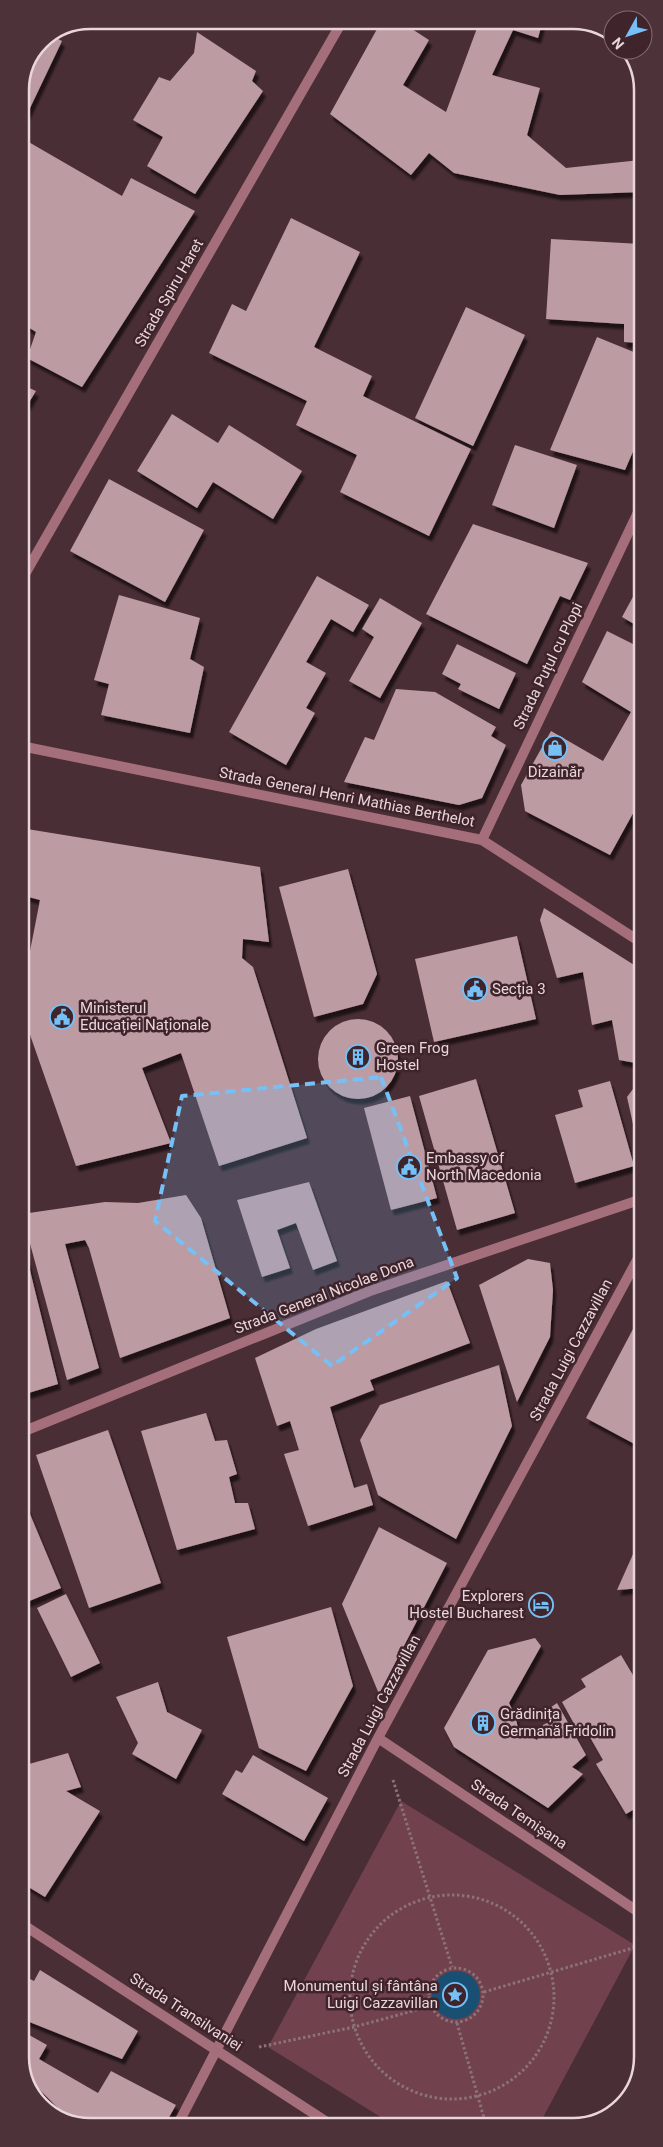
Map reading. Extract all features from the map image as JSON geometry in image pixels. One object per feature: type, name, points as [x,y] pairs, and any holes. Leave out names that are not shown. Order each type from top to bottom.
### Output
[{"type":"street","name":"Strada Spiru Haret","points":[[29,567],[338,29]]},
{"type":"street","name":"Strada Puțul cu Plopi","points":[[482,840],[634,521]]},
{"type":"street","name":"Strada General Henri Mathias Berthelot","points":[[29,748],[482,840],[634,937]]},
{"type":"street","name":"Strada General Nicolae Dona","points":[[29,1429],[370,1291],[634,1202]]},
{"type":"street","name":"Strada Luigi Cazzavillan","points":[[180,2118],[378,1738],[634,1266]]},
{"type":"street","name":"Strada Temișana","points":[[378,1738],[634,1909]]},
{"type":"street","name":"Strada Transilvaniei","points":[[29,1929],[321,2118]]},
{"type":"path","points":[[378,1738],[401,1801],[452,1967]]},
{"type":"path","points":[[455,1894],[481,1898],[505,1909],[526,1925],[542,1947],[552,1971],[555,2003],[548,2034],[532,2062],[508,2084],[479,2097],[453,2100],[427,2097],[402,2087],[381,2071],[365,2051],[354,2027],[350,1999],[352,1972],[363,1945],[380,1923],[403,1906],[429,1897],[455,1894]]},
{"type":"path","points":[[484,1992],[634,1948]]},
{"type":"path","points":[[452,1967],[469,1970],[481,1983],[484,1992],[483,2001],[474,2016],[457,2023],[442,2018],[431,2006],[429,1990],[432,1982],[444,1970],[452,1967]]},
{"type":"path","points":[[216,2049],[268,2047],[354,2027],[431,2006]]},
{"type":"path","points":[[457,2023],[484,2118]]},
{"type":"highlighted area","points":[[381,1077],[457,1278],[332,1366],[155,1221],[182,1096]]},
{"type":"shaded area","points":[[401,1801],[634,1944],[543,2118],[382,2118],[268,2047]]},
{"type":"water","points":[[451,1971],[461,1971],[473,1978],[480,1990],[480,2000],[473,2012],[461,2019],[451,2019],[443,2015],[436,2008],[432,2000],[432,1990],[436,1982],[443,1975]]},
{"type":"building","points":[[377,29],[412,29],[429,40],[403,85],[446,112],[477,29],[540,29],[538,38],[513,30],[492,75],[540,88],[527,135],[566,168],[634,161],[634,192],[560,195],[454,173],[429,153],[411,175],[330,114]]},
{"type":"building","points":[[197,32],[256,71],[252,81],[263,91],[195,194],[147,166],[163,137],[133,120],[159,77],[170,81],[194,53]]},
{"type":"building","points":[[57,38],[62,41],[29,110],[30,77],[33,66],[46,46]]},
{"type":"building","points":[[29,142],[122,196],[131,178],[195,211],[82,387],[29,359],[29,352],[36,332],[29,328]]},
{"type":"building","points":[[291,218],[360,252],[314,347],[372,376],[363,396],[471,449],[429,536],[340,492],[357,455],[296,425],[307,401],[209,353],[232,304],[246,311]]},
{"type":"building","points":[[551,239],[634,244],[634,343],[624,342],[624,324],[546,319]]},
{"type":"building","points":[[466,307],[525,335],[473,446],[415,418]]},
{"type":"building","points":[[597,337],[634,352],[634,449],[625,470],[550,450]]},
{"type":"building","points":[[29,388],[36,391],[29,402]]},
{"type":"building","points":[[172,414],[218,443],[229,425],[302,471],[273,519],[213,482],[197,508],[137,471]]},
{"type":"building","points":[[515,445],[577,465],[554,528],[492,505]]},
{"type":"building","points":[[109,479],[204,530],[165,602],[70,551]]},
{"type":"building","points":[[473,524],[588,563],[570,600],[560,596],[527,664],[426,614]]},
{"type":"building","points":[[317,576],[369,605],[353,632],[331,619],[306,662],[326,673],[306,708],[315,713],[286,765],[229,732]]},
{"type":"building","points":[[119,595],[200,618],[190,659],[204,667],[190,733],[101,715],[109,684],[94,680]]},
{"type":"building","points":[[634,595],[634,624],[622,617]]},
{"type":"building","points":[[380,598],[422,623],[380,698],[349,681],[374,637],[362,629]]},
{"type":"building","points":[[607,631],[634,644],[634,812],[610,855],[525,811],[521,785],[551,731],[603,761],[631,712],[582,682]]},
{"type":"building","points":[[457,644],[516,673],[499,709],[458,689],[461,684],[442,674]]},
{"type":"building","points":[[396,689],[435,692],[496,727],[491,736],[506,745],[482,798],[459,805],[344,782],[365,737],[374,740]]},
{"type":"building","points":[[29,829],[260,867],[269,942],[243,939],[242,958],[253,967],[307,1138],[219,1166],[181,1053],[142,1068],[171,1143],[76,1166],[29,1032],[29,956],[40,900],[29,897]]},
{"type":"building","points":[[348,869],[377,974],[363,1004],[314,1017],[279,887]]},
{"type":"building","points":[[544,908],[634,965],[634,1063],[619,1060],[612,1020],[592,1025],[583,972],[557,978],[540,920]]},
{"type":"building","name":"Secția 3","points":[[517,936],[536,1019],[434,1042],[415,959]]},
{"type":"building","name":"Green Frog Hostel","points":[[358,1019],[373,1022],[386,1031],[395,1044],[398,1059],[395,1074],[386,1087],[373,1096],[358,1099],[343,1096],[330,1087],[321,1074],[318,1059],[321,1044],[330,1031],[343,1022]]},
{"type":"building","points":[[476,1079],[515,1213],[457,1230],[419,1096]]},
{"type":"building","points":[[610,1081],[634,1166],[575,1183],[555,1115],[583,1107],[578,1090]]},
{"type":"building","points":[[634,1088],[634,1128],[627,1097]]},
{"type":"building","points":[[410,1096],[437,1198],[391,1210],[364,1108]]},
{"type":"building","points":[[309,1182],[337,1261],[313,1270],[296,1223],[277,1230],[290,1268],[262,1277],[237,1200]]},
{"type":"building","points":[[186,1195],[201,1218],[230,1318],[120,1358],[89,1248],[85,1240],[65,1244],[99,1368],[67,1380],[29,1240],[29,1213],[105,1202],[138,1203]]},
{"type":"building","points":[[528,1259],[550,1263],[553,1290],[550,1337],[517,1402],[479,1285]]},
{"type":"building","points":[[29,1266],[58,1384],[29,1393]]},
{"type":"building","points":[[447,1281],[470,1343],[370,1380],[374,1390],[330,1407],[354,1488],[367,1484],[373,1505],[308,1526],[284,1454],[299,1450],[290,1421],[277,1426],[255,1358],[316,1329]]},
{"type":"building","points":[[633,1329],[634,1329],[634,1444],[586,1418]]},
{"type":"building","points":[[499,1365],[512,1426],[456,1539],[378,1495],[360,1440],[380,1405]]},
{"type":"building","points":[[206,1413],[215,1441],[227,1440],[237,1474],[229,1477],[235,1503],[248,1503],[255,1529],[177,1550],[141,1431]]},
{"type":"building","points":[[108,1430],[161,1583],[89,1608],[36,1455]]},
{"type":"building","points":[[29,1512],[61,1588],[29,1601]]},
{"type":"building","points":[[379,1527],[447,1563],[379,1694],[342,1604]]},
{"type":"building","points":[[634,1552],[634,1589],[617,1590]]},
{"type":"building","points":[[66,1594],[100,1663],[71,1677],[37,1608]]},
{"type":"building","points":[[331,1607],[353,1686],[306,1771],[259,1748],[227,1637]]},
{"type":"building","name":"Grădinița Germană Fridolin","points":[[535,1638],[541,1646],[509,1703],[516,1717],[518,1730],[537,1740],[540,1735],[544,1735],[543,1725],[549,1722],[547,1710],[557,1703],[586,1755],[572,1767],[583,1774],[548,1808],[454,1747],[444,1728],[488,1650]]},
{"type":"building","points":[[621,1655],[634,1677],[634,1809],[626,1814],[596,1764],[603,1760],[583,1725],[577,1729],[562,1702],[586,1687],[581,1679]]},
{"type":"building","points":[[158,1682],[167,1712],[202,1730],[176,1779],[132,1754],[138,1743],[116,1697]]},
{"type":"building","points":[[68,1753],[81,1787],[66,1791],[100,1811],[45,1897],[29,1887],[29,1764]]},
{"type":"building","points":[[253,1755],[328,1798],[304,1841],[222,1794],[236,1770],[242,1773]]},
{"type":"building","points":[[40,1970],[138,2031],[122,2059],[29,2022],[29,1978],[34,1981]]},
{"type":"building","points":[[29,2035],[47,2045],[39,2059],[98,2093],[111,2071],[176,2105],[169,2118],[85,2118],[61,2111],[35,2084],[29,2066]]},
{"type":"place","name":"Dizainăr","points":[[555,748]]},
{"type":"place","name":"Secția 3","points":[[475,989]]},
{"type":"place","name":"Ministerul Educației Naționale","points":[[62,1017]]},
{"type":"place","name":"Green Frog Hostel","points":[[358,1057]]},
{"type":"place","name":"Embassy of North Macedonia","points":[[409,1167]]},
{"type":"place","name":"Explorers Hostel Bucharest","points":[[541,1605]]},
{"type":"place","name":"Grădinița Germană Fridolin","points":[[483,1723]]},
{"type":"place","name":"Monumentul și fântâna Luigi Cazzavillan","points":[[455,1995]]}]
